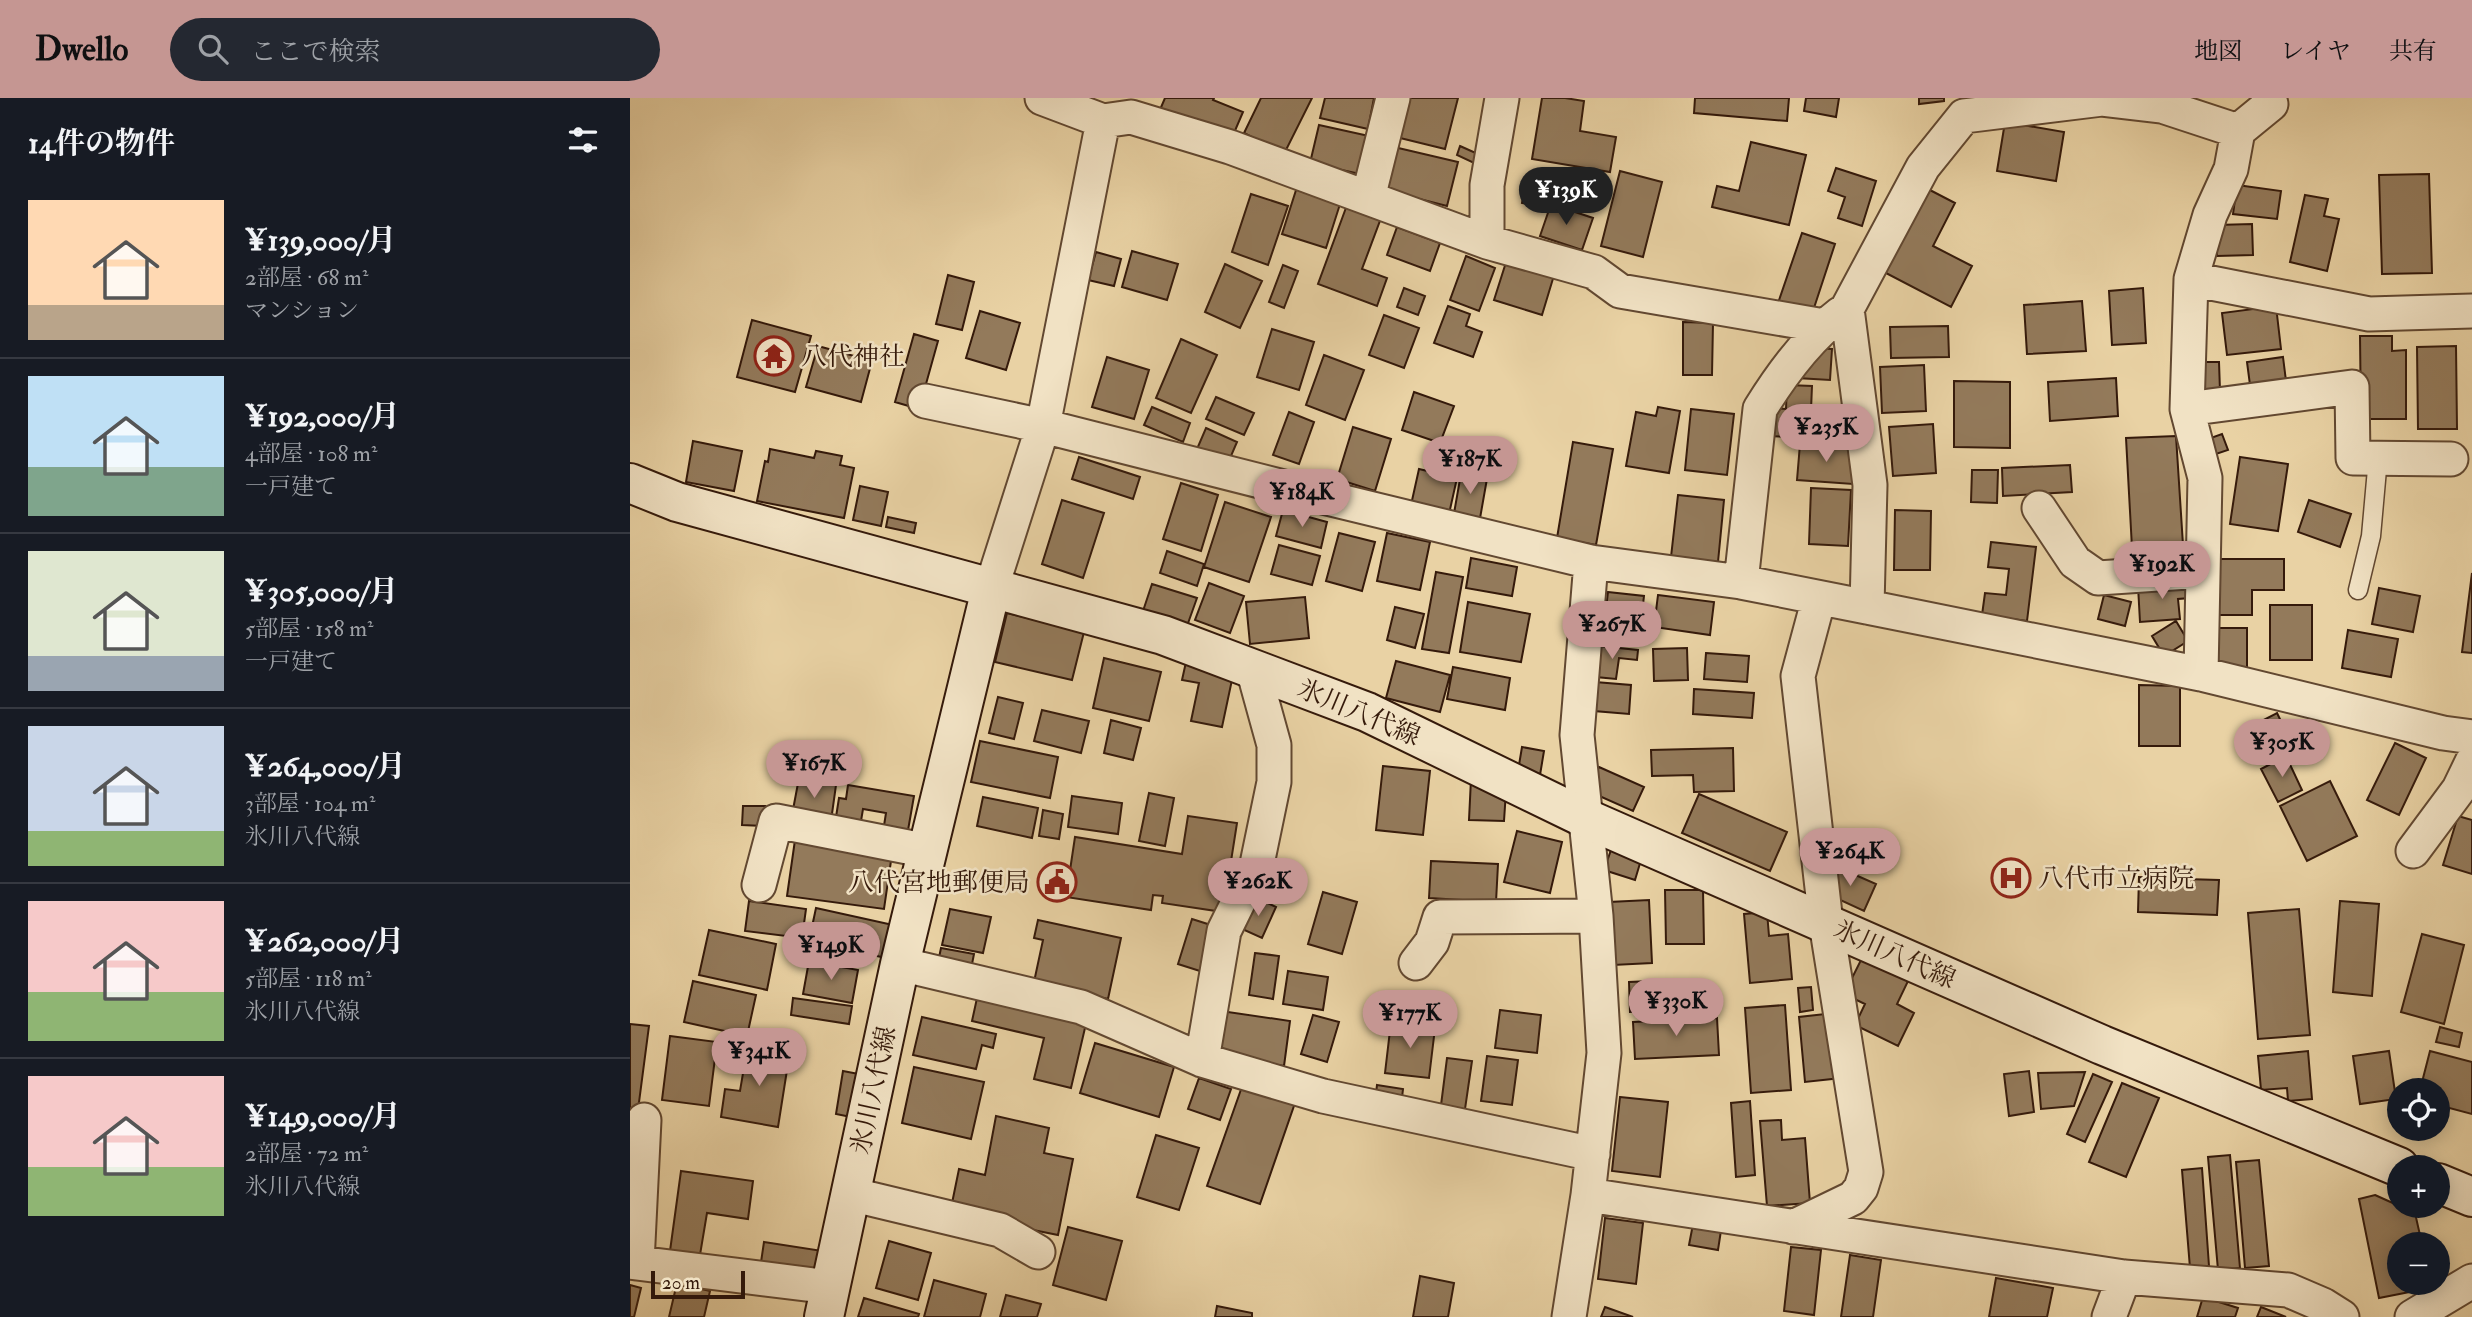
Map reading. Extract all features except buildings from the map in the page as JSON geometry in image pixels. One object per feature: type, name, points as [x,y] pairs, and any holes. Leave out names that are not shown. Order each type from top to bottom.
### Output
[{"type":"main road","points":[[630,483],[677,502],[991,589]]},
{"type":"main road","name":"氷川八代線","points":[[827,1302],[900,964],[991,589],[1163,635],[1367,712],[1585,818],[2102,1045],[2387,1162]]},
{"type":"street","points":[[1042,98],[1084,110],[1131,117],[1230,147],[1488,242],[1594,272],[1620,291],[1835,318]]},
{"type":"street","points":[[1368,198],[1393,98]]},
{"type":"street","points":[[1488,242],[1487,185],[1502,98]]},
{"type":"street","points":[[1741,582],[1760,409],[1773,388],[1835,318],[1923,167],[1962,107],[2102,99],[2162,106],[2238,131]]},
{"type":"street","points":[[2201,674],[2204,478],[2187,409],[2191,279],[2210,215],[2231,169],[2238,131],[2271,104]]},
{"type":"street","points":[[991,589],[1043,426],[1084,110]]},
{"type":"street","points":[[2191,279],[2369,314],[2472,310]]},
{"type":"street","points":[[1835,318],[1870,485],[1867,607]]},
{"type":"street","points":[[2187,409],[2353,387],[2353,458],[2451,459]]},
{"type":"street","points":[[925,401],[1043,426],[1591,562],[1741,582],[1867,607],[2201,674],[2457,735],[2472,711]]},
{"type":"street","points":[[2039,508],[2074,562],[2098,578],[2203,571]]},
{"type":"street","points":[[1569,1317],[1588,1195],[1604,1053],[1596,916],[1577,735],[1591,562]]},
{"type":"street","points":[[1793,1227],[1853,1198],[1861,1188],[1866,1172],[1826,923],[1798,676],[1819,598]]},
{"type":"street","points":[[1202,1060],[1224,931],[1257,864],[1274,782],[1274,745],[1253,669]]},
{"type":"street","points":[[2413,851],[2459,789],[2472,762]]},
{"type":"street","points":[[759,885],[776,821],[928,850]]},
{"type":"street","points":[[1416,963],[1432,942],[1440,917],[1596,916]]},
{"type":"street","points":[[900,964],[1081,1007],[1202,1060],[1322,1097],[1593,1154]]},
{"type":"street","points":[[644,1120],[634,1262],[827,1302]]},
{"type":"street","points":[[850,1194],[1000,1230],[1038,1252]]},
{"type":"street","points":[[1588,1195],[2124,1277],[2288,1290],[2323,1305],[2342,1317]]},
{"type":"street","points":[[2109,1317],[2124,1277]]},
{"type":"street","points":[[2412,1317],[2472,1281]]},
{"type":"lane","points":[[2358,590],[2371,536],[2378,458]]},
{"type":"place","name":"八代神社","points":[[774,356]]},
{"type":"place","name":"八代市立病院","points":[[2011,878]]},
{"type":"place","name":"八代宮地郵便局","points":[[1057,882]]}]
